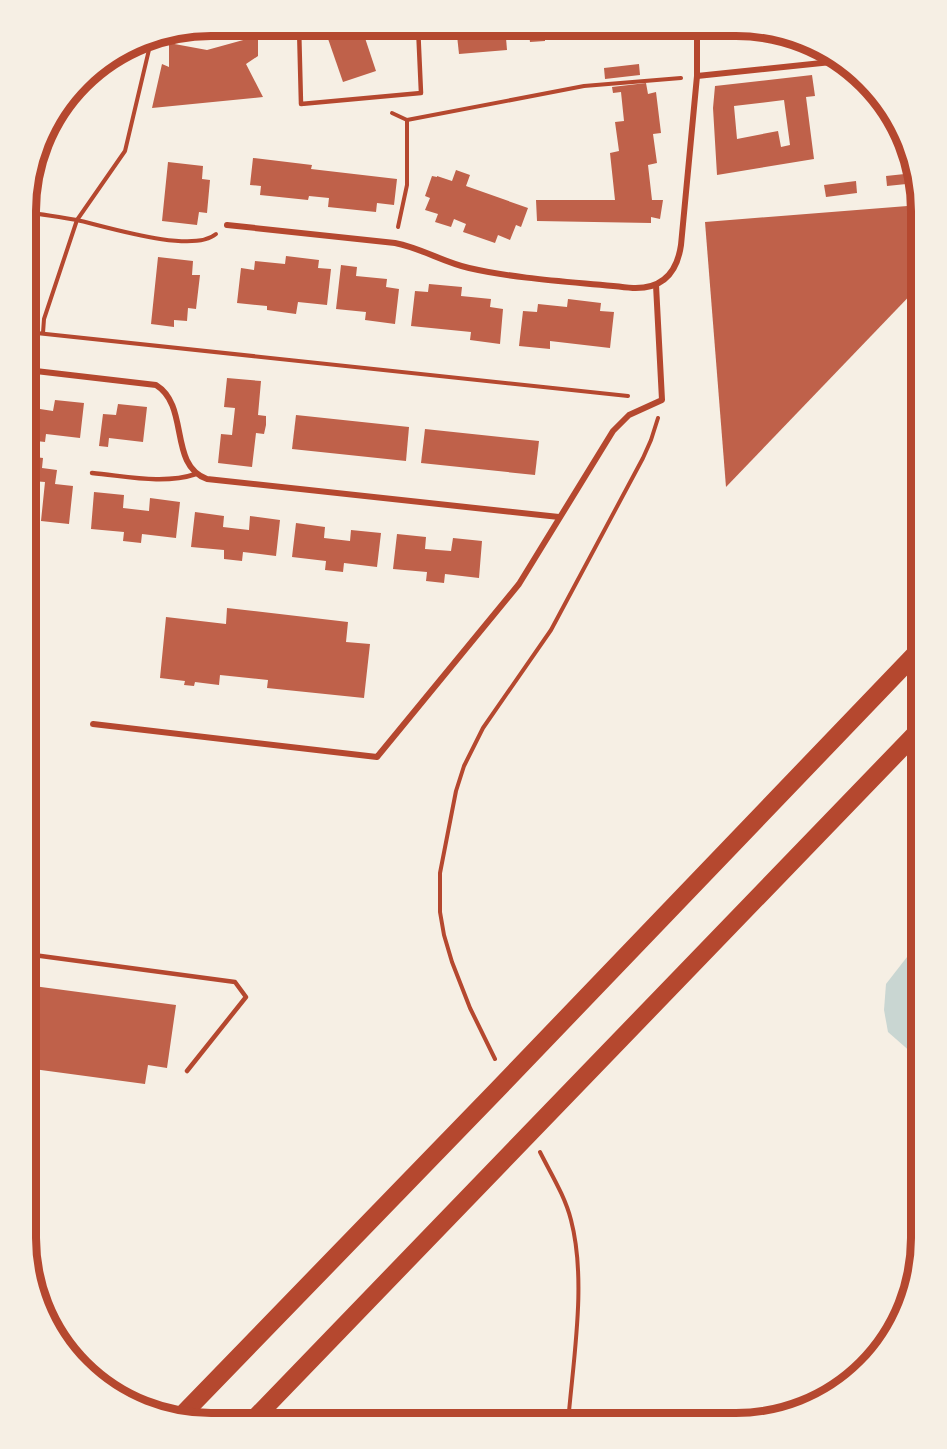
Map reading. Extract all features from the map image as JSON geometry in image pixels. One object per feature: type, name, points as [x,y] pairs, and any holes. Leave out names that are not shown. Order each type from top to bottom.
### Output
[{"type":"highway","points":[[185,1411],[911,658]]},
{"type":"highway","points":[[260,1413],[911,738]]},
{"type":"street","points":[[227,225],[409,245],[453,263],[483,271],[649,288],[672,271],[680,251],[697,76],[698,36]]},
{"type":"street","points":[[697,76],[829,62]]},
{"type":"street","points":[[93,724],[377,757],[519,584],[612,431],[629,415],[662,400],[656,285]]},
{"type":"street","points":[[36,371],[156,385],[172,402],[185,457],[196,474],[215,480],[560,517]]},
{"type":"lane","points":[[299,36],[302,104],[421,93],[418,36]]},
{"type":"lane","points":[[92,473],[167,480],[196,474]]},
{"type":"lane","points":[[36,955],[235,982],[246,996],[187,1071]]},
{"type":"path","points":[[42,333],[44,319],[77,220],[125,151],[148,48]]},
{"type":"path","points":[[378,97],[380,106],[407,120],[584,86],[697,76]]},
{"type":"path","points":[[395,243],[407,185],[407,120]]},
{"type":"path","points":[[36,213],[77,220],[125,233],[172,240],[210,239],[227,225]]},
{"type":"path","points":[[36,333],[662,400],[657,425],[643,458],[551,630],[471,749],[459,783],[443,855],[439,891],[444,935],[470,1008],[495,1060]]},
{"type":"path","points":[[535,1142],[571,1220],[578,1273],[569,1413]]},
{"type":"shaded area","points":[[911,952],[911,1052],[888,1032],[884,1010],[886,984]]},
{"type":"building","points":[[258,36],[258,56],[246,64],[263,97],[152,108],[162,64],[169,67],[169,43],[207,50]]},
{"type":"building","points":[[327,36],[364,36],[376,71],[343,82]]},
{"type":"building","points":[[457,36],[506,36],[507,50],[459,54]]},
{"type":"building","points":[[529,36],[545,36],[545,41],[530,42]]},
{"type":"building","points":[[639,64],[640,75],[605,79],[604,68]]},
{"type":"building","points":[[812,75],[815,96],[806,97],[814,159],[717,175],[713,108],[715,86]],"holes":[[[784,100],[790,145],[781,147],[778,131],[737,139],[734,106]]]},
{"type":"building","points":[[646,83],[648,94],[656,92],[661,133],[653,134],[657,163],[648,165],[652,200],[663,200],[660,219],[651,217],[651,223],[537,221],[536,200],[615,200],[610,153],[619,151],[615,122],[624,121],[621,92],[613,93],[612,87]]},
{"type":"building","points":[[253,158],[312,165],[311,169],[397,179],[394,205],[377,203],[376,212],[328,207],[329,198],[309,196],[308,200],[260,195],[261,186],[250,185]]},
{"type":"building","points":[[168,162],[203,166],[202,179],[210,180],[207,213],[199,212],[197,225],[162,221]]},
{"type":"building","points":[[456,170],[470,175],[466,186],[528,208],[521,227],[516,225],[510,240],[498,235],[495,243],[463,232],[466,224],[454,219],[451,227],[435,222],[438,214],[425,210],[430,198],[425,196],[432,176],[452,181]]},
{"type":"building","points":[[907,174],[909,184],[887,186],[886,176]]},
{"type":"building","points":[[856,181],[857,193],[826,197],[824,185]]},
{"type":"building","points":[[911,206],[911,294],[726,487],[705,222]]},
{"type":"building","points":[[286,256],[319,260],[318,268],[331,269],[327,305],[298,302],[296,314],[267,310],[267,306],[237,303],[241,268],[254,270],[255,261],[285,264]]},
{"type":"building","points":[[158,257],[193,261],[192,275],[200,275],[196,309],[188,308],[187,321],[174,320],[174,327],[151,324]]},
{"type":"building","points":[[341,265],[357,267],[356,276],[387,279],[386,287],[399,289],[395,324],[365,320],[366,312],[336,309]]},
{"type":"building","points":[[429,284],[462,287],[461,296],[491,299],[490,307],[503,309],[500,344],[470,340],[471,332],[411,326],[415,291],[428,292]]},
{"type":"building","points":[[568,299],[601,303],[600,311],[614,312],[610,348],[550,341],[550,349],[519,346],[523,311],[537,312],[538,304],[567,307]]},
{"type":"building","points":[[227,378],[261,381],[258,415],[266,416],[266,425],[264,434],[256,433],[252,467],[218,463],[221,434],[232,435],[235,408],[224,407]]},
{"type":"building","points":[[55,400],[84,403],[80,438],[46,434],[45,442],[36,441],[40,409],[53,411]]},
{"type":"building","points":[[118,404],[147,407],[143,442],[109,438],[108,447],[99,446],[103,414],[116,415]]},
{"type":"building","points":[[296,415],[409,427],[406,461],[292,449]]},
{"type":"building","points":[[425,429],[539,441],[535,475],[421,463]]},
{"type":"building","points":[[36,457],[43,458],[42,468],[57,470],[55,484],[73,486],[69,524],[41,521],[45,482],[36,481]]},
{"type":"building","points":[[94,492],[124,495],[123,508],[149,511],[150,498],[180,502],[176,538],[142,534],[141,543],[123,541],[124,532],[91,529]]},
{"type":"building","points":[[195,512],[224,516],[223,527],[249,530],[250,516],[280,520],[276,556],[243,552],[242,561],[224,559],[224,550],[191,547]]},
{"type":"building","points":[[296,523],[325,527],[324,538],[350,541],[351,530],[381,533],[377,567],[344,563],[343,572],[325,570],[326,561],[292,557]]},
{"type":"building","points":[[397,534],[426,537],[425,549],[451,551],[453,538],[482,541],[479,578],[445,574],[444,583],[426,581],[427,572],[393,569]]},
{"type":"building","points":[[227,608],[348,622],[346,642],[370,644],[364,698],[267,688],[268,680],[220,675],[219,685],[195,682],[194,686],[184,685],[185,681],[160,678],[166,617],[226,624]]},
{"type":"building","points":[[36,986],[176,1005],[167,1068],[148,1065],[145,1084],[36,1069]]}]
